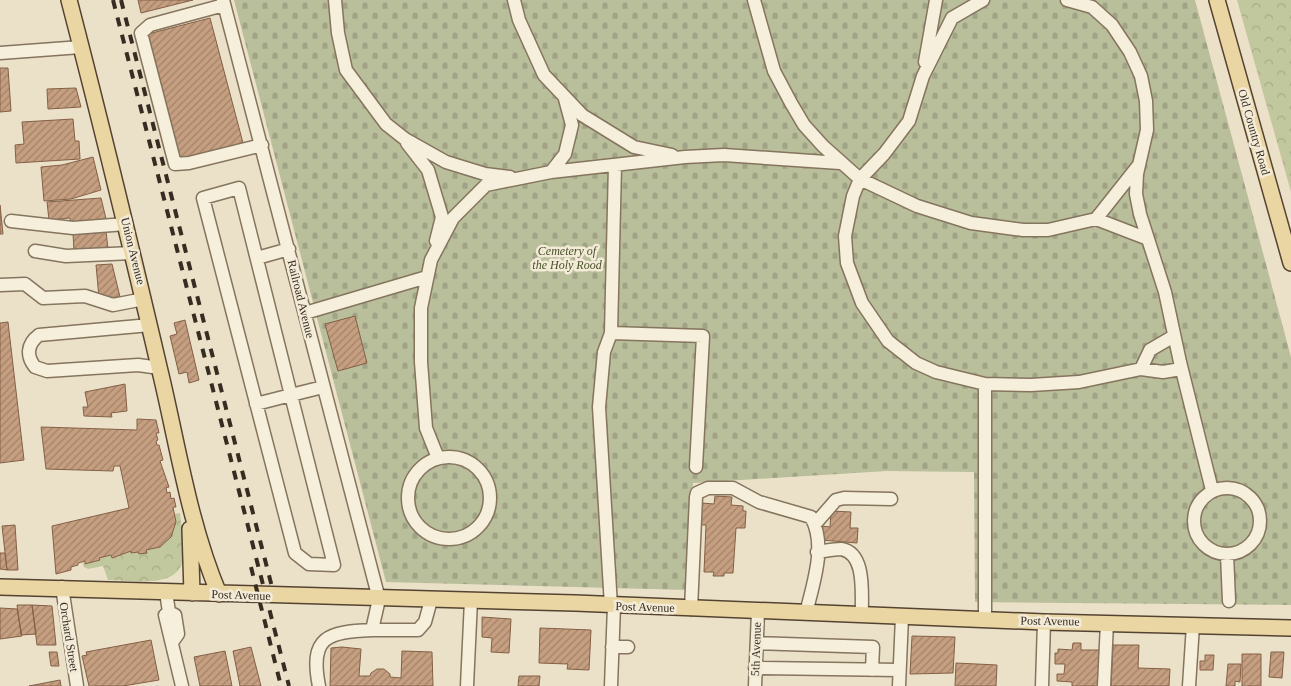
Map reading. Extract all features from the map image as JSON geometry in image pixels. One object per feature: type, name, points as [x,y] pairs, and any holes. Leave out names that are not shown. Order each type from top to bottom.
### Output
[{"type":"main road","name":"Union Avenue","points":[[69,0],[144,299],[189,505],[209,570],[219,594]]},
{"type":"main road","name":"Old Country Road","points":[[1217,0],[1291,263]]},
{"type":"main road","name":"Union Avenue","points":[[189,505],[192,593]]},
{"type":"main road","name":"Post Avenue","points":[[0,587],[379,599],[471,600],[985,620],[1291,628]]},
{"type":"street","points":[[335,0],[338,33],[346,70],[386,124],[405,140],[446,162],[485,174],[524,178]]},
{"type":"street","points":[[514,0],[519,20],[544,75],[582,115],[634,147],[684,157]]},
{"type":"street","points":[[754,0],[774,71],[782,89],[804,125],[840,163],[860,179],[917,206],[971,223],[1023,230],[1048,230],[1096,219],[1148,238]]},
{"type":"street","points":[[936,0],[923,76],[909,121],[884,154],[860,179],[853,196],[847,222],[845,236],[847,263],[856,290],[876,325],[888,340],[916,363],[936,372],[985,384],[1031,385],[1079,382],[1141,369],[1163,372],[1181,369]]},
{"type":"street","points":[[923,76],[952,18],[983,0]]},
{"type":"street","points":[[1067,0],[1092,6],[1112,25],[1130,52],[1141,76],[1146,101],[1147,130],[1139,165],[1136,194],[1165,292],[1181,369],[1212,490]]},
{"type":"street","points":[[224,2],[150,25],[141,33],[175,164],[188,163],[262,146]]},
{"type":"street","name":"Railroad Avenue","points":[[224,2],[379,599]]},
{"type":"street","points":[[0,53],[81,47]]},
{"type":"street","points":[[551,172],[565,154],[572,126],[564,96]]},
{"type":"street","points":[[405,140],[428,170],[442,217],[421,308],[421,362],[426,428],[438,458]]},
{"type":"street","points":[[431,260],[453,218],[486,185],[551,172],[684,157],[724,155],[840,163]]},
{"type":"street","points":[[611,686],[612,606],[602,478],[599,407],[603,359],[611,333],[615,165]]},
{"type":"street","points":[[1096,219],[1139,165]]},
{"type":"street","points":[[239,188],[257,258],[291,395],[334,565],[309,564],[295,553],[204,198],[239,188]]},
{"type":"street","points":[[10,221],[73,228],[126,224]]},
{"type":"street","points":[[257,258],[289,250]]},
{"type":"street","points":[[35,251],[66,256],[133,253]]},
{"type":"street","points":[[304,313],[428,277]]},
{"type":"street","points":[[0,285],[25,284],[44,298],[84,296],[113,305],[144,299]]},
{"type":"street","points":[[150,325],[39,336],[31,344],[29,356],[35,367],[47,371],[138,365],[160,368]]},
{"type":"street","points":[[611,333],[703,336],[696,467]]},
{"type":"street","points":[[1141,369],[1150,350],[1174,336]]},
{"type":"street","points":[[985,384],[985,620]]},
{"type":"street","points":[[256,404],[323,387]]},
{"type":"street","points":[[452,456],[465,460],[477,468],[485,479],[490,492],[489,506],[484,519],[475,530],[464,537],[450,540],[431,535],[415,522],[409,511],[407,497],[410,484],[421,468],[438,458],[452,456]]},
{"type":"street","points":[[691,609],[697,493],[708,488],[733,488],[759,502],[811,517],[815,524],[817,552],[815,577],[806,613]]},
{"type":"street","points":[[1220,488],[1237,489],[1251,498],[1259,513],[1258,530],[1250,545],[1243,550],[1226,554],[1218,553],[1203,544],[1194,528],[1194,519],[1199,502],[1212,490],[1220,488]]},
{"type":"street","points":[[815,524],[836,500],[844,498],[891,499]]},
{"type":"street","points":[[817,552],[841,550],[851,552],[856,558],[861,578],[862,615]]},
{"type":"street","points":[[1226,554],[1229,601]]},
{"type":"street","name":"Orchard Street","points":[[62,588],[77,686]]},
{"type":"street","points":[[166,592],[170,612],[175,615],[178,634],[173,641],[182,686]]},
{"type":"street","points":[[372,630],[379,599]]},
{"type":"street","points":[[319,686],[314,665],[319,647],[327,639],[343,631],[418,630],[425,622],[431,600]]},
{"type":"street","points":[[468,686],[471,600]]},
{"type":"street","name":"5th Avenue","points":[[755,686],[758,611]]},
{"type":"street","points":[[898,686],[902,617]]},
{"type":"street","points":[[1044,622],[1046,686]]},
{"type":"street","points":[[1104,686],[1107,622]]},
{"type":"street","points":[[1189,686],[1193,625]]},
{"type":"street","points":[[756,643],[873,647],[872,670]]},
{"type":"street","points":[[612,647],[628,647]]},
{"type":"street","points":[[756,668],[899,670]]},
{"type":"green space","name":"Cemetery of the Holy Rood","points":[[234,0],[1195,0],[1291,357],[1291,605],[975,602],[974,472],[887,471],[693,483],[689,590],[386,582]]},
{"type":"green space","points":[[1237,0],[1291,0],[1291,192]]},
{"type":"green space","points":[[180,513],[184,554],[179,569],[172,575],[163,579],[141,582],[108,580],[103,566],[88,569],[84,567],[82,562],[86,564],[111,555],[112,558],[131,551],[132,553],[138,552],[139,554],[146,553],[146,550],[165,542],[169,538],[174,528],[174,514]]},
{"type":"building","points":[[138,0],[193,0],[141,13]]},
{"type":"building","points":[[210,18],[243,143],[176,160],[144,35]]},
{"type":"building","points":[[0,68],[8,68],[11,111],[0,112]]},
{"type":"building","points":[[76,88],[81,107],[48,109],[47,89]]},
{"type":"building","points":[[73,119],[75,141],[79,141],[80,159],[16,163],[15,145],[24,144],[22,122]]},
{"type":"building","points":[[93,157],[101,190],[71,199],[44,201],[41,167],[62,165]]},
{"type":"building","points":[[101,198],[107,223],[71,223],[70,218],[49,220],[47,202]]},
{"type":"building","points":[[0,205],[3,234],[0,234]]},
{"type":"building","points":[[106,231],[108,249],[74,251],[73,233]]},
{"type":"building","points":[[112,264],[120,297],[99,298],[96,265]]},
{"type":"building","points":[[355,316],[367,363],[338,371],[325,324]]},
{"type":"building","points":[[185,320],[199,380],[189,383],[187,372],[179,374],[170,336],[177,334],[174,323]]},
{"type":"building","points":[[8,322],[24,460],[0,463],[0,323]]},
{"type":"building","points":[[125,384],[127,411],[111,413],[112,417],[84,416],[83,407],[88,407],[85,392]]},
{"type":"building","points":[[137,419],[156,420],[159,433],[156,433],[158,440],[156,441],[157,445],[159,445],[163,460],[160,461],[169,487],[166,488],[167,493],[170,492],[171,499],[174,498],[176,507],[173,507],[176,522],[171,537],[160,547],[146,550],[147,553],[131,553],[131,551],[112,558],[111,555],[99,558],[100,560],[85,564],[85,561],[71,567],[71,570],[56,574],[52,526],[129,508],[120,466],[114,466],[113,471],[46,469],[41,427],[137,430]]},
{"type":"building","points":[[715,496],[732,497],[731,505],[743,506],[743,511],[746,511],[745,528],[736,528],[733,573],[724,573],[724,576],[713,576],[714,572],[704,572],[706,525],[697,525],[702,503],[714,504]]},
{"type":"building","points":[[831,511],[851,512],[850,528],[858,528],[857,543],[821,540],[821,526],[830,527]]},
{"type":"building","points":[[15,525],[18,570],[7,570],[2,526]]},
{"type":"building","points":[[0,553],[5,553],[7,570],[0,569]]},
{"type":"building","points":[[17,605],[32,605],[36,634],[21,635]]},
{"type":"building","points":[[32,605],[52,606],[56,645],[37,645]]},
{"type":"building","points":[[0,608],[17,609],[22,636],[0,639]]},
{"type":"building","points":[[482,617],[511,619],[509,653],[491,652],[492,638],[482,637]]},
{"type":"building","points":[[540,628],[591,630],[589,670],[567,669],[568,664],[539,663]]},
{"type":"building","points":[[912,636],[955,637],[953,673],[910,674]]},
{"type":"building","points":[[151,640],[159,680],[123,686],[89,686],[82,656],[87,655],[86,652]]},
{"type":"building","points":[[1073,643],[1081,643],[1081,650],[1101,650],[1100,686],[1072,686],[1072,682],[1057,681],[1057,674],[1064,674],[1065,664],[1055,664],[1055,653],[1058,653],[1058,649],[1072,650]]},
{"type":"building","points":[[1113,645],[1139,645],[1138,668],[1170,669],[1169,686],[1111,686]]},
{"type":"building","points":[[251,647],[261,686],[240,686],[233,651]]},
{"type":"building","points":[[331,648],[361,649],[359,676],[370,676],[377,669],[384,669],[390,674],[390,677],[401,678],[402,651],[432,652],[433,686],[330,686]]},
{"type":"building","points":[[225,651],[232,686],[200,686],[194,657]]},
{"type":"building","points":[[49,652],[57,652],[59,666],[51,666]]},
{"type":"building","points":[[1271,652],[1284,652],[1282,678],[1269,677]]},
{"type":"building","points":[[1242,654],[1261,654],[1261,686],[1242,686]]},
{"type":"building","points":[[1205,655],[1214,655],[1213,670],[1200,670],[1200,661],[1205,661]]},
{"type":"building","points":[[956,663],[997,665],[996,686],[955,686]]},
{"type":"building","points":[[1228,664],[1241,664],[1240,682],[1235,681],[1235,686],[1226,686]]},
{"type":"building","points":[[519,676],[540,676],[539,686],[518,686]]},
{"type":"building","points":[[60,680],[61,686],[29,686]]},
{"type":"railway","points":[[113,0],[289,686]]},
{"type":"railway","points":[[121,0],[272,587]]},
{"type":"railway","points":[[251,567],[281,686]]}]
